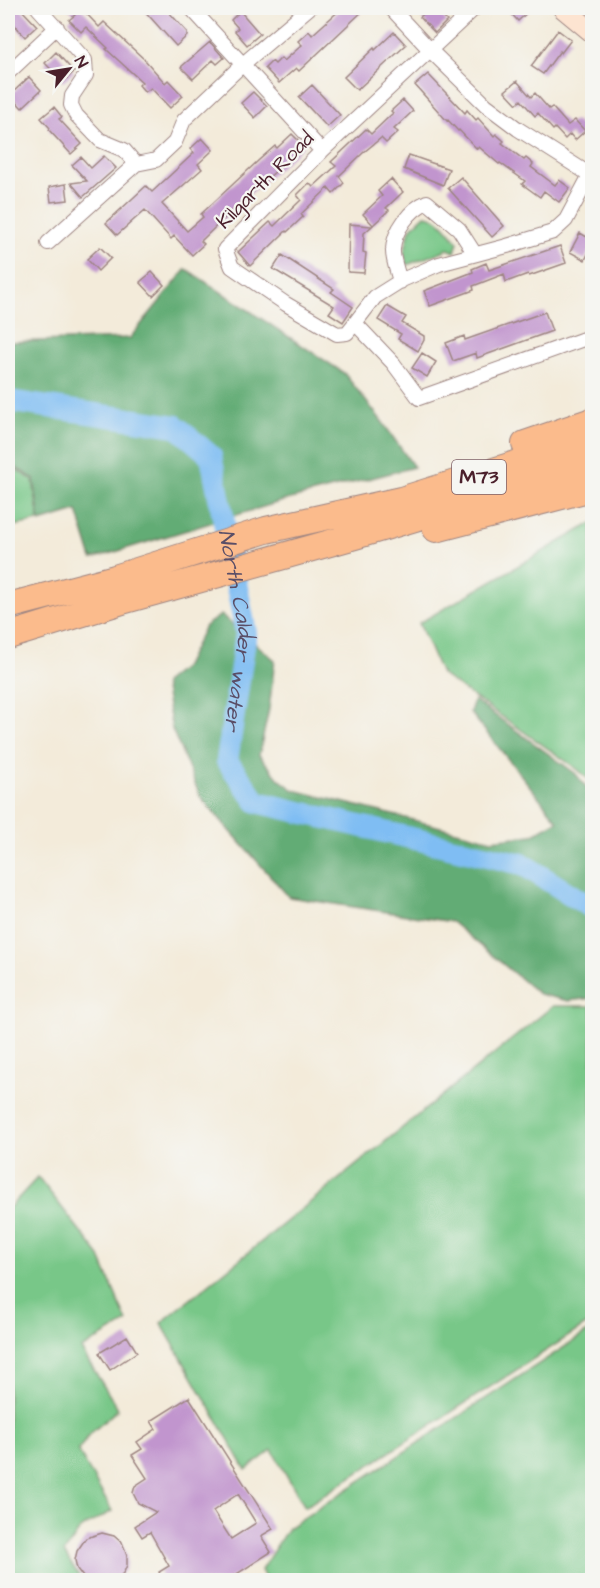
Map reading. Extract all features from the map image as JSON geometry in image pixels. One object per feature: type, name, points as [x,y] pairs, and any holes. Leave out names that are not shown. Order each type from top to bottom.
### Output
[{"type":"highway","points":[[362,503],[592,421]]},
{"type":"highway","name":"M73","points":[[8,636],[118,590],[298,522],[362,503],[401,500],[592,440]]},
{"type":"highway","name":"M73","points":[[8,606],[118,590],[369,534],[592,465]]},
{"type":"highway","name":"M73","points":[[369,534],[414,535],[592,488]]},
{"type":"street","points":[[38,8],[82,54],[87,69],[84,81],[72,96],[71,105],[76,115],[100,140],[124,150],[136,164]]},
{"type":"street","points":[[191,8],[322,151]]},
{"type":"street","points":[[48,243],[136,164],[156,160],[175,142],[184,120],[243,64],[309,8]]},
{"type":"street","points":[[391,8],[486,105],[518,129],[591,176],[566,220],[553,232],[439,264],[400,282],[375,297],[355,323],[393,363],[419,398],[592,336]]},
{"type":"street","points":[[563,8],[592,30]]},
{"type":"street","name":"Kilgarth Road","points":[[355,323],[347,333],[337,334],[286,304],[232,267],[225,249],[322,151],[471,9]]},
{"type":"street","points":[[8,73],[57,27]]},
{"type":"street","points":[[400,282],[393,251],[396,235],[419,205],[427,202],[459,229],[475,254]]},
{"type":"green space","points":[[425,215],[439,221],[458,242],[455,252],[448,249],[407,265],[404,254],[410,229]]},
{"type":"green space","points":[[186,269],[344,373],[414,467],[283,501],[92,559],[77,511],[40,522],[34,479],[8,463],[8,342],[130,338]]},
{"type":"green space","points":[[8,465],[33,480],[39,521],[8,527]]},
{"type":"green space","points":[[592,523],[592,782],[577,769],[441,674],[419,623]]},
{"type":"green space","points":[[221,615],[275,660],[269,709],[259,755],[279,779],[294,790],[492,840],[532,835],[558,821],[470,712],[474,700],[575,773],[592,794],[592,998],[568,1001],[539,994],[452,922],[289,897],[201,798],[172,729],[164,683],[185,666],[205,626]]},
{"type":"green space","points":[[553,1006],[592,1006],[592,1321],[305,1507],[272,1450],[246,1470],[161,1323]]},
{"type":"green space","points":[[38,1177],[99,1255],[127,1322],[81,1349],[118,1409],[91,1433],[78,1450],[112,1511],[80,1529],[64,1553],[82,1580],[8,1580],[8,1209]]},
{"type":"green space","points":[[592,1329],[592,1580],[266,1580],[261,1570],[288,1528]]},
{"type":"building","points":[[8,8],[20,8],[37,26],[25,37],[8,17]]},
{"type":"building","points":[[68,8],[81,8],[99,27],[104,22],[145,60],[165,83],[168,80],[183,96],[170,108],[151,88],[145,92],[139,85],[142,82],[86,27],[81,32],[69,20],[75,15]]},
{"type":"building","points":[[142,8],[165,8],[187,32],[187,36],[176,46]]},
{"type":"building","points":[[342,8],[366,8],[299,71],[296,68],[279,83],[265,68],[272,61],[275,64],[281,58],[284,61],[302,45],[298,41],[309,31],[312,35]]},
{"type":"building","points":[[430,8],[434,8],[447,21],[435,33],[420,17]]},
{"type":"building","points":[[506,8],[532,8],[518,21]]},
{"type":"building","points":[[240,11],[260,34],[247,45],[235,31],[238,28],[231,20]]},
{"type":"building","points":[[558,30],[571,40],[543,74],[531,66]]},
{"type":"building","points":[[394,32],[406,45],[357,90],[344,77]]},
{"type":"building","points":[[210,42],[224,58],[217,64],[213,60],[193,79],[181,67]]},
{"type":"building","points":[[56,52],[74,72],[63,82],[45,63]]},
{"type":"building","points":[[428,74],[465,113],[467,110],[476,120],[478,118],[494,136],[496,134],[504,141],[502,143],[533,164],[531,167],[555,185],[559,180],[570,188],[559,202],[544,191],[540,197],[522,184],[525,181],[479,147],[477,149],[447,121],[415,85]]},
{"type":"building","points":[[29,77],[41,90],[22,108],[10,95]]},
{"type":"building","points":[[517,81],[531,97],[535,93],[549,109],[552,107],[568,125],[575,120],[585,131],[575,140],[570,134],[565,139],[555,128],[553,130],[538,113],[535,116],[521,100],[517,104],[505,91]]},
{"type":"building","points":[[312,85],[340,115],[327,127],[299,97]]},
{"type":"building","points":[[253,92],[267,106],[255,118],[241,103]]},
{"type":"building","points":[[403,100],[413,111],[394,129],[398,132],[386,143],[381,138],[364,152],[339,176],[344,183],[333,194],[328,188],[301,214],[303,217],[250,266],[238,252],[270,222],[274,226],[301,200],[297,195],[309,183],[313,187],[336,166],[331,162],[366,129],[371,134]]},
{"type":"building","points":[[54,107],[62,117],[59,119],[82,144],[71,154],[41,118]]},
{"type":"building","points":[[292,134],[304,146],[241,202],[201,241],[204,244],[192,255],[174,236],[171,239],[145,210],[117,235],[106,223],[146,186],[152,192],[194,153],[190,149],[202,138],[213,150],[198,164],[202,169],[162,204],[187,231],[203,217],[201,214],[259,160]]},
{"type":"building","points":[[409,155],[449,169],[443,185],[404,169]]},
{"type":"building","points":[[104,156],[116,168],[83,197],[71,183],[87,181],[72,165],[81,157],[91,168]]},
{"type":"building","points":[[461,177],[504,226],[492,237],[448,188]]},
{"type":"building","points":[[391,179],[403,192],[386,208],[389,210],[373,225],[363,214],[382,196],[378,191]]},
{"type":"building","points":[[66,184],[68,200],[51,202],[49,187]]},
{"type":"building","points":[[349,224],[372,226],[364,233],[363,252],[366,253],[364,273],[348,272]]},
{"type":"building","points":[[580,233],[592,240],[592,246],[585,260],[570,252]]},
{"type":"building","points":[[560,246],[566,263],[529,276],[528,274],[506,282],[504,274],[473,286],[474,290],[430,306],[424,291],[473,272],[472,269],[486,263],[489,270]]},
{"type":"building","points":[[100,247],[111,258],[98,271],[87,259]]},
{"type":"building","points":[[282,255],[334,289],[331,292],[353,307],[343,322],[329,313],[334,306],[273,269]]},
{"type":"building","points":[[152,272],[164,285],[153,296],[140,282]]},
{"type":"building","points":[[387,306],[406,317],[402,323],[424,336],[418,351],[398,339],[401,334],[378,320]]},
{"type":"building","points":[[545,312],[552,331],[477,358],[476,353],[453,361],[446,343],[464,336],[465,340]]},
{"type":"building","points":[[422,353],[436,362],[427,377],[412,368]]},
{"type":"building","points":[[127,1336],[137,1352],[110,1370],[99,1353]]},
{"type":"building","points":[[189,1397],[273,1529],[261,1536],[271,1552],[226,1581],[163,1581],[159,1572],[169,1566],[150,1532],[142,1537],[135,1526],[156,1512],[138,1503],[133,1493],[135,1486],[147,1478],[132,1455],[142,1449],[137,1442],[156,1429],[151,1421]],"holes":[[[238,1494],[256,1523],[231,1539],[213,1511]]]},
{"type":"building","points":[[102,1533],[114,1536],[122,1543],[127,1556],[127,1565],[116,1581],[86,1581],[77,1569],[75,1560],[77,1551],[86,1538]]},
{"type":"waterway","name":"North Calder water","points":[[8,401],[176,426],[211,456],[246,633],[227,761],[257,802],[522,864],[592,908]]}]
